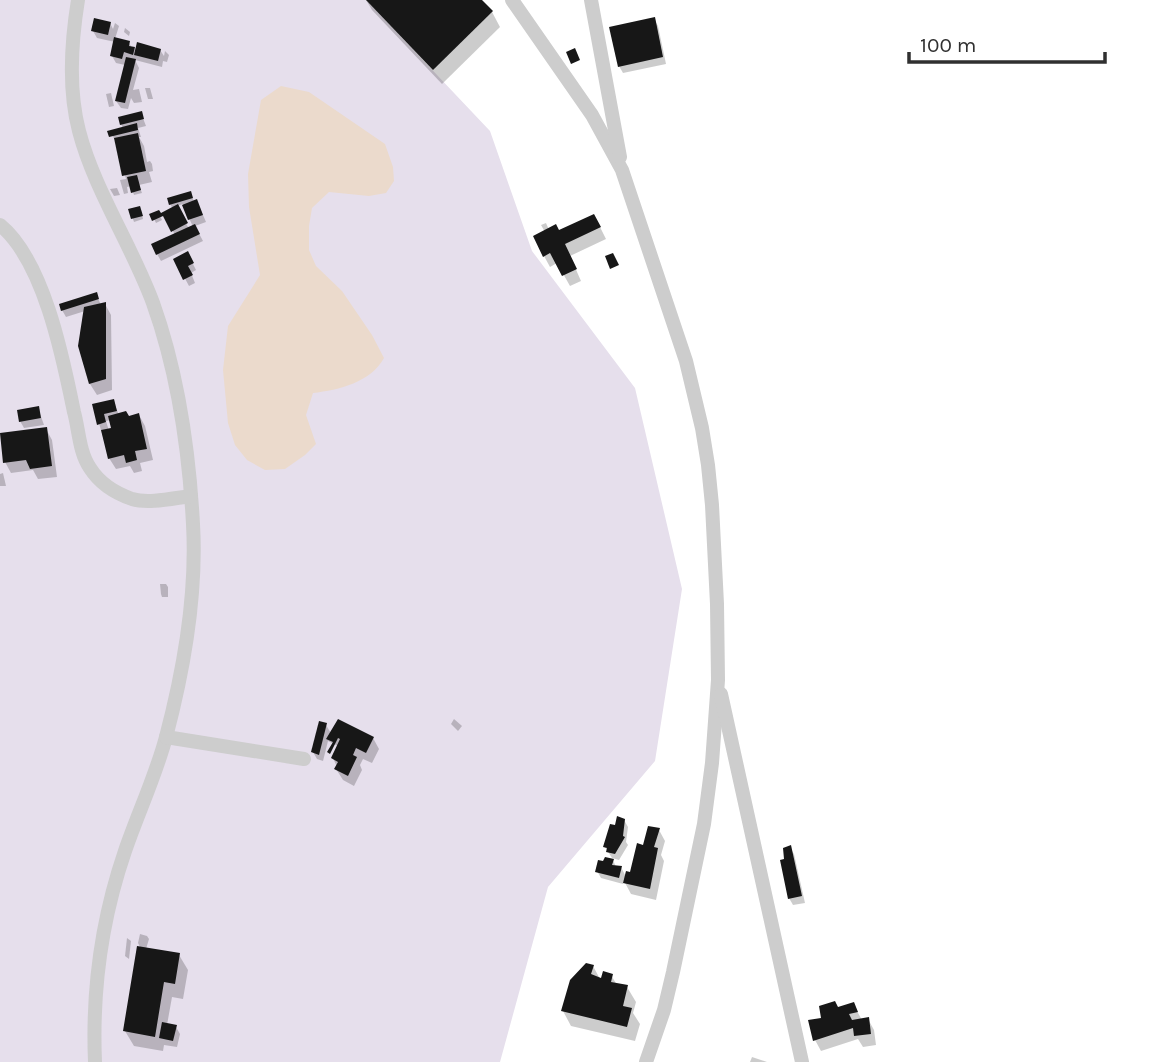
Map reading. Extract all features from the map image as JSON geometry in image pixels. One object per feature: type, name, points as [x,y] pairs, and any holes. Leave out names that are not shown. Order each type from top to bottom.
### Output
[{"type":"street","points":[[78,0],[72,64],[76,118],[90,163],[152,301],[160,327],[188,461],[193,553],[189,612],[166,737],[124,852],[108,917],[96,994],[95,1062]]},
{"type":"street","points":[[512,0],[592,115],[622,170]]},
{"type":"street","points":[[591,0],[622,170],[678,331],[702,428],[715,538],[718,680],[704,824],[664,1010],[646,1062]]},
{"type":"street","points":[[0,225],[20,246],[51,317],[61,349],[80,445],[90,469],[107,487],[135,500],[191,496]]},
{"type":"street","points":[[718,680],[802,1062]]},
{"type":"street","points":[[166,737],[303,759]]},
{"type":"shaded area","points":[[0,0],[366,0],[490,131],[532,251],[635,388],[682,589],[655,761],[548,887],[500,1062],[0,1062]]},
{"type":"shaded area","points":[[281,86],[309,92],[385,144],[393,167],[394,181],[386,193],[369,196],[329,192],[312,208],[309,250],[316,266],[342,291],[384,358],[363,379],[333,390],[313,393],[306,415],[316,444],[285,469],[265,470],[247,460],[235,445],[228,423],[223,370],[228,326],[260,275],[249,207],[248,174],[261,100]]},
{"type":"building","points":[[366,0],[482,0],[493,11],[433,70]]},
{"type":"building","points":[[655,17],[663,57],[618,67],[609,27]]},
{"type":"building","points":[[94,18],[111,22],[108,35],[91,31]]},
{"type":"building","points":[[114,37],[130,41],[129,46],[135,47],[133,55],[124,52],[122,59],[110,56]]},
{"type":"building","points":[[137,42],[161,49],[158,61],[134,55]]},
{"type":"building","points":[[575,48],[580,60],[571,64],[566,52]]},
{"type":"building","points":[[126,57],[136,59],[125,103],[115,101]]},
{"type":"building","points":[[142,111],[144,119],[120,125],[118,117]]},
{"type":"building","points":[[137,123],[138,130],[109,137],[107,131]]},
{"type":"building","points":[[138,133],[146,171],[122,176],[114,138]]},
{"type":"building","points":[[137,175],[141,190],[131,193],[127,177]]},
{"type":"building","points":[[191,191],[193,198],[169,205],[167,198]]},
{"type":"building","points":[[197,199],[203,215],[188,220],[182,205]]},
{"type":"building","points":[[178,204],[188,223],[171,232],[163,216],[152,221],[149,214],[159,210],[161,213]]},
{"type":"building","points":[[140,206],[143,216],[131,219],[128,209]]},
{"type":"building","points":[[594,214],[601,227],[565,244],[577,269],[562,276],[550,253],[543,257],[533,236],[556,224],[559,230]]},
{"type":"building","points":[[195,224],[200,234],[156,255],[151,244]]},
{"type":"building","points":[[188,251],[194,263],[188,266],[193,275],[183,280],[173,259]]},
{"type":"building","points":[[613,253],[619,265],[610,269],[605,256]]},
{"type":"building","points":[[97,292],[99,299],[61,311],[59,304]]},
{"type":"building","points":[[106,302],[106,379],[89,384],[78,346],[84,307]]},
{"type":"building","points":[[114,399],[117,411],[104,414],[106,422],[97,425],[92,404]]},
{"type":"building","points":[[39,406],[41,418],[19,422],[17,410]]},
{"type":"building","points":[[126,411],[129,416],[139,413],[147,449],[135,451],[137,460],[126,463],[124,455],[108,459],[101,430],[111,428],[108,416]]},
{"type":"building","points":[[47,427],[52,466],[30,469],[26,460],[3,463],[0,433]]},
{"type":"building","points":[[338,719],[374,737],[366,753],[356,748],[353,755],[357,757],[348,776],[334,769],[338,762],[331,758],[340,739],[338,738],[330,754],[327,752],[333,742],[326,739]]},
{"type":"building","points":[[319,721],[327,723],[319,755],[311,752]]},
{"type":"building","points":[[617,816],[625,819],[625,837],[615,854],[606,852],[607,848],[603,847],[610,824],[615,825]]},
{"type":"building","points":[[648,826],[660,828],[654,847],[658,848],[650,889],[623,883],[626,871],[630,872],[637,843],[643,845]]},
{"type":"building","points":[[791,845],[802,896],[788,899],[780,860],[784,859],[783,848]]},
{"type":"building","points":[[605,857],[614,859],[612,865],[622,866],[619,878],[595,872],[598,860],[603,861]]},
{"type":"building","points":[[137,946],[180,953],[175,984],[164,982],[155,1037],[123,1031]]},
{"type":"building","points":[[586,963],[594,965],[591,974],[601,978],[603,971],[613,974],[611,982],[628,985],[623,1006],[632,1008],[627,1027],[561,1011],[570,980]]},
{"type":"building","points":[[835,1001],[838,1007],[854,1002],[858,1012],[849,1014],[852,1020],[869,1017],[871,1034],[854,1036],[853,1028],[813,1041],[808,1020],[821,1018],[819,1006]]},
{"type":"building","points":[[162,1022],[177,1025],[173,1041],[159,1038]]}]
